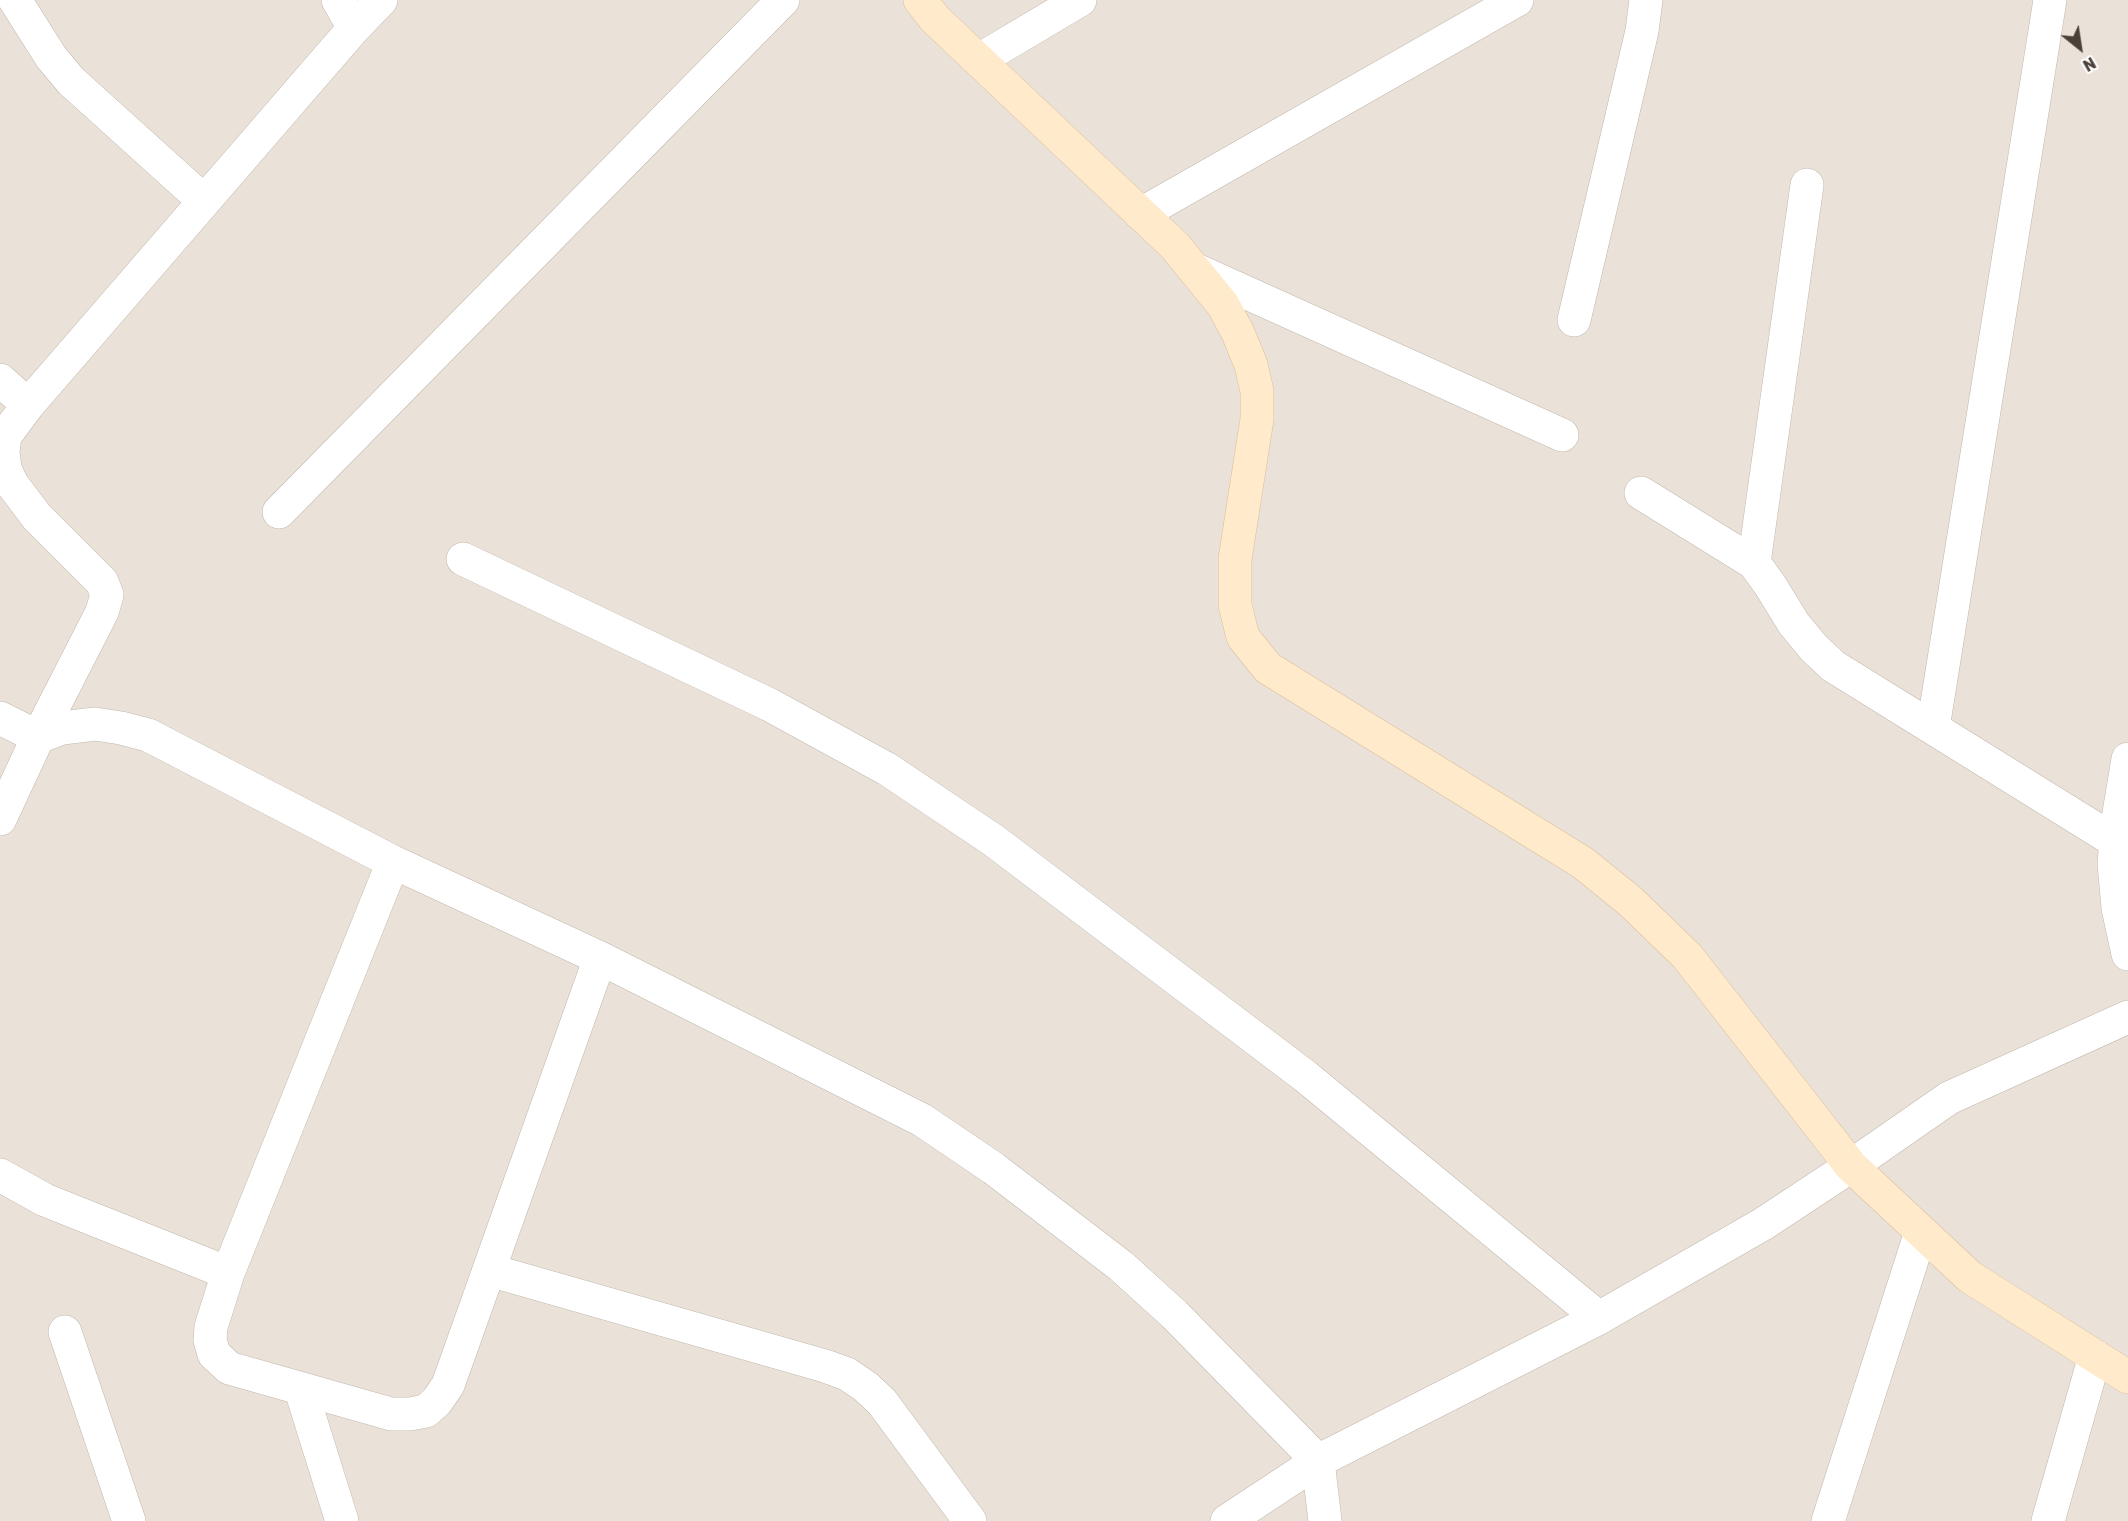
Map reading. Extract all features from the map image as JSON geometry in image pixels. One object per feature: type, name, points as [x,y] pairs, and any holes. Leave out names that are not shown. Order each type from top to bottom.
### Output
[{"type":"main road","points":[[920,0],[935,19],[1175,246],[1223,305],[1238,333],[1251,365],[1257,391],[1257,419],[1235,559],[1235,605],[1243,637],[1268,668],[1583,863],[1630,901],[1687,956],[1851,1166],[1970,1277],[2128,1377]]},
{"type":"street","points":[[15,0],[51,57],[71,81],[204,201]]},
{"type":"street","points":[[338,0],[354,28]]},
{"type":"street","points":[[0,819],[38,737],[102,612],[106,594],[102,582],[22,500],[5,469],[3,452],[5,436],[28,405],[354,28],[381,0]]},
{"type":"street","points":[[279,512],[783,0]]},
{"type":"street","points":[[979,60],[1080,0]]},
{"type":"street","points":[[1141,214],[1517,0]]},
{"type":"street","points":[[1574,320],[1642,32],[1646,0]]},
{"type":"street","points":[[1933,728],[2050,0]]},
{"type":"street","points":[[1754,563],[1807,185]]},
{"type":"street","points":[[1194,269],[1562,435]]},
{"type":"street","points":[[0,380],[28,405]]},
{"type":"street","points":[[1641,493],[1754,563],[1794,624],[1833,666],[2115,841]]},
{"type":"street","points":[[463,559],[770,705],[887,769],[993,840],[1305,1076],[1599,1318]]},
{"type":"street","points":[[0,718],[38,737],[62,728],[95,724],[148,735],[393,862],[600,958],[922,1120],[993,1168],[1121,1266],[1156,1298],[1318,1461],[1325,1521]]},
{"type":"street","points":[[2128,759],[2115,841],[2114,863],[2118,908],[2128,954]]},
{"type":"street","points":[[393,862],[228,1273],[211,1327],[210,1340],[214,1354],[229,1368],[391,1414],[426,1411],[437,1401],[448,1385],[600,958]]},
{"type":"street","points":[[1227,1521],[1318,1461],[1599,1318],[1763,1224],[1948,1098],[2128,1017]]},
{"type":"street","points":[[0,1175],[45,1200],[228,1273]]},
{"type":"street","points":[[1828,1521],[1921,1232]]},
{"type":"street","points":[[489,1270],[847,1374],[882,1402],[970,1521]]},
{"type":"street","points":[[65,1332],[129,1521]]},
{"type":"street","points":[[2048,1521],[2095,1356]]},
{"type":"street","points":[[301,1390],[342,1521]]},
{"type":"shaded area","points":[[0,0],[2128,0],[2128,1521],[0,1521]]}]
